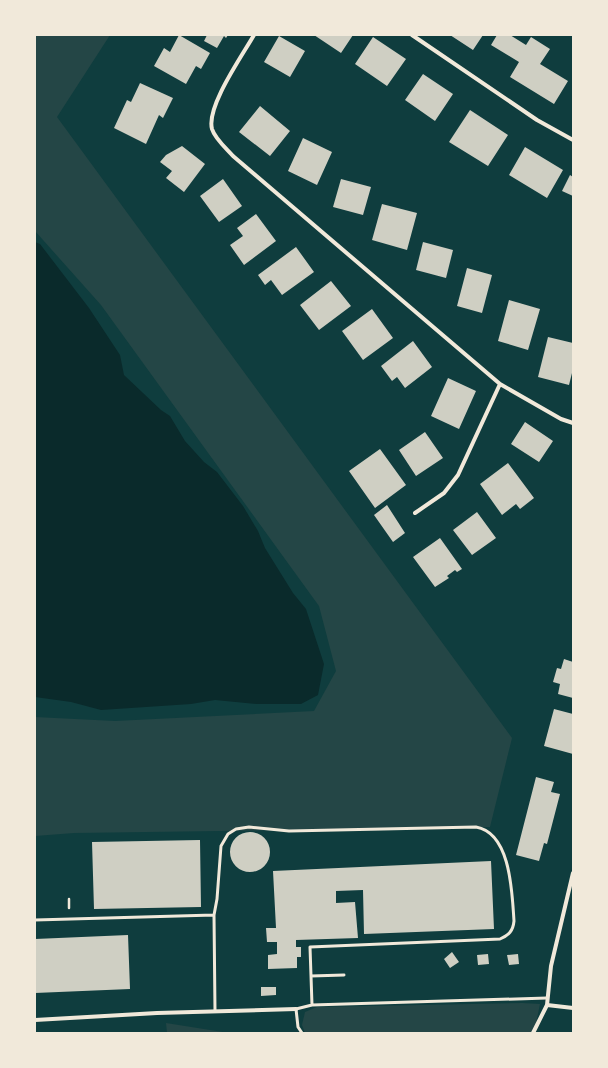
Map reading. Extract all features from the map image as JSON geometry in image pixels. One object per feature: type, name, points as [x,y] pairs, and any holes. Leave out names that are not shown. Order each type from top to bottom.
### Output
[{"type":"street","points":[[254,35],[214,105],[210,118],[212,131],[233,156],[500,384],[561,419],[573,423]]},
{"type":"street","points":[[412,35],[537,120],[573,140]]},
{"type":"street","points":[[415,513],[444,493],[458,475],[500,384]]},
{"type":"street","points":[[533,1033],[546,1005],[551,966],[573,873]]},
{"type":"street","points":[[546,1005],[573,1008]]},
{"type":"street","points":[[35,1020],[215,1011],[296,1009]]},
{"type":"lane","points":[[215,1011],[214,915],[217,899],[221,846],[228,834],[236,829],[249,826],[288,832],[476,827],[488,831],[501,849],[508,866],[514,921],[513,929],[507,936],[500,939],[310,947],[312,1005]]},
{"type":"lane","points":[[35,920],[214,915]]},
{"type":"lane","points":[[311,976],[344,974]]},
{"type":"lane","points":[[302,1033],[298,1028],[296,1009],[312,1005],[547,998]]},
{"type":"shaded area","points":[[35,35],[110,35],[57,117],[512,738],[490,827],[74,833],[35,836],[35,717],[115,721],[314,711],[336,671],[319,606],[101,305],[35,231]]},
{"type":"shaded area","points":[[35,242],[40,244],[89,308],[120,355],[124,375],[161,410],[170,416],[185,441],[204,462],[217,472],[243,506],[258,531],[265,548],[293,593],[306,609],[324,664],[318,695],[301,704],[257,704],[215,700],[191,704],[101,710],[71,702],[35,697]]},
{"type":"shaded area","points":[[522,1003],[540,1004],[534,1033],[305,1033],[302,1025],[305,1012],[317,1007]]},
{"type":"shaded area","points":[[166,1023],[229,1033],[167,1033]]},
{"type":"building","points":[[179,35],[210,53],[201,69],[196,66],[186,84],[154,66],[164,48],[170,52]]},
{"type":"building","points":[[207,35],[228,35],[226,38],[224,36],[217,48],[204,41]]},
{"type":"building","points":[[314,35],[353,35],[341,53]]},
{"type":"building","points":[[450,35],[483,35],[473,50]]},
{"type":"building","points":[[497,35],[510,35],[526,45],[531,37],[550,49],[540,64],[568,81],[554,104],[510,77],[519,62],[491,45]]},
{"type":"building","points":[[279,36],[305,51],[290,77],[264,62]]},
{"type":"building","points":[[373,37],[406,59],[387,86],[355,64]]},
{"type":"building","points":[[423,74],[453,94],[435,121],[405,100]]},
{"type":"building","points":[[140,83],[173,98],[163,118],[159,115],[146,144],[114,128],[127,100],[131,102]]},
{"type":"building","points":[[260,106],[290,131],[270,156],[239,132]]},
{"type":"building","points":[[470,110],[508,135],[488,166],[449,142]]},
{"type":"building","points":[[303,138],[332,152],[317,185],[288,171]]},
{"type":"building","points":[[182,146],[205,164],[184,192],[166,178],[172,171],[160,162],[166,155]]},
{"type":"building","points":[[525,147],[563,170],[547,198],[509,175]]},
{"type":"building","points":[[570,175],[573,177],[573,196],[562,191]]},
{"type":"building","points":[[223,179],[242,206],[219,222],[200,196]]},
{"type":"building","points":[[341,179],[371,187],[363,215],[333,207]]},
{"type":"building","points":[[382,204],[417,213],[407,250],[372,240]]},
{"type":"building","points":[[256,214],[276,241],[244,265],[230,245],[243,236],[237,228]]},
{"type":"building","points":[[423,242],[453,250],[446,278],[416,270]]},
{"type":"building","points":[[296,247],[314,272],[282,295],[271,280],[265,285],[258,275]]},
{"type":"building","points":[[467,268],[492,275],[482,313],[457,306]]},
{"type":"building","points":[[331,281],[351,306],[319,330],[300,305]]},
{"type":"building","points":[[509,300],[540,309],[528,350],[498,341]]},
{"type":"building","points":[[372,309],[393,338],[363,360],[342,331]]},
{"type":"building","points":[[548,337],[573,343],[573,369],[569,385],[538,377]]},
{"type":"building","points":[[413,341],[432,367],[405,388],[397,377],[392,381],[381,366]]},
{"type":"building","points":[[448,378],[476,391],[459,429],[431,416]]},
{"type":"building","points":[[525,422],[553,441],[539,462],[511,444]]},
{"type":"building","points":[[425,432],[443,458],[416,476],[399,450]]},
{"type":"building","points":[[380,449],[406,485],[375,508],[349,471]]},
{"type":"building","points":[[508,463],[534,498],[520,509],[516,504],[502,515],[480,484]]},
{"type":"building","points":[[387,505],[405,533],[393,542],[374,515]]},
{"type":"building","points":[[477,512],[496,538],[472,555],[453,530]]},
{"type":"building","points":[[440,538],[462,569],[457,572],[455,570],[447,576],[449,578],[435,587],[413,557]]},
{"type":"building","points":[[564,659],[573,662],[573,698],[558,694],[560,684],[553,682],[557,668],[561,669]]},
{"type":"building","points":[[554,709],[573,714],[573,754],[544,746]]},
{"type":"building","points":[[536,777],[554,782],[551,792],[560,794],[547,844],[544,843],[539,861],[516,855]]},
{"type":"building","points":[[246,832],[254,832],[261,835],[267,841],[270,852],[267,863],[261,869],[254,872],[246,872],[239,869],[233,863],[230,856],[230,848],[233,841],[239,835]]},
{"type":"building","points":[[200,840],[201,907],[94,909],[92,842]]},
{"type":"building","points":[[491,861],[494,929],[364,934],[363,890],[336,891],[336,903],[355,902],[358,938],[296,940],[296,947],[301,947],[301,957],[297,957],[297,968],[268,969],[268,955],[277,954],[277,942],[267,942],[266,928],[276,928],[273,871]]},
{"type":"building","points":[[128,935],[130,989],[35,993],[35,939]]},
{"type":"building","points":[[452,952],[459,962],[450,968],[444,959]]},
{"type":"building","points":[[488,954],[489,964],[478,965],[477,955]]},
{"type":"building","points":[[518,954],[519,964],[509,965],[507,955]]},
{"type":"building","points":[[261,987],[276,987],[276,995],[261,996]]}]
